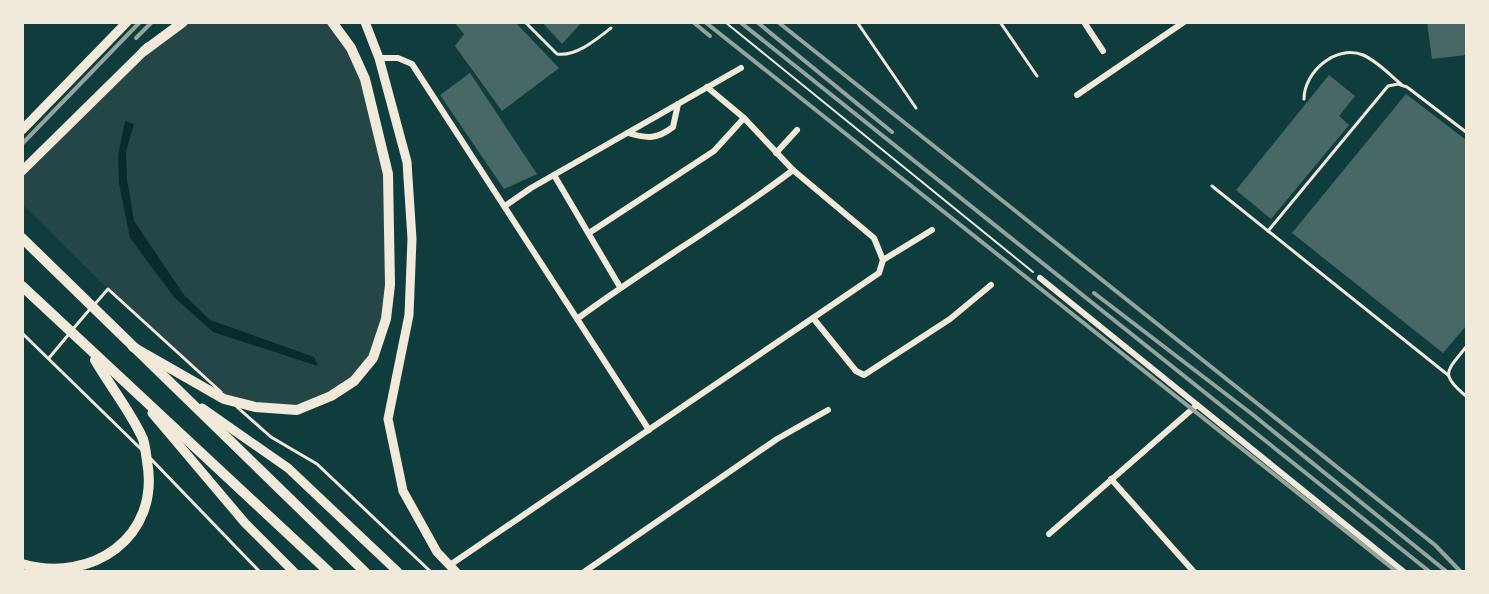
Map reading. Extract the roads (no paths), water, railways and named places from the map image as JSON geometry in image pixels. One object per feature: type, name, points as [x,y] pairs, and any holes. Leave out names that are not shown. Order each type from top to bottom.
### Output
[{"type":"highway","points":[[144,51],[183,22]]},
{"type":"highway","points":[[133,347],[224,399],[255,407],[297,410],[331,396],[354,381],[372,358],[386,319],[390,285],[388,174],[365,79],[351,48],[332,22]]},
{"type":"highway","points":[[22,238],[365,572]]},
{"type":"highway","points":[[22,286],[329,572]]},
{"type":"highway","points":[[22,564],[37,568],[75,568],[106,557],[129,538],[143,511],[151,481],[143,440],[87,347]]},
{"type":"main road","points":[[22,130],[127,22]]},
{"type":"main road","points":[[22,171],[173,22]]},
{"type":"main road","points":[[365,22],[379,58],[407,162],[412,239],[409,315],[388,419],[403,491],[437,552],[453,568]]},
{"type":"main road","points":[[137,394],[244,523],[294,572]]},
{"type":"main road","points":[[185,397],[288,468],[398,572]]},
{"type":"street","points":[[1084,22],[1103,51]]},
{"type":"street","points":[[1077,95],[1184,22]]},
{"type":"street","points":[[379,58],[398,58],[412,64],[649,430]]},
{"type":"street","points":[[505,206],[554,175],[741,68]]},
{"type":"street","points":[[453,568],[649,430],[879,273],[882,263],[874,238],[793,170],[744,118],[707,87]]},
{"type":"street","points":[[628,132],[648,139],[661,136],[673,127],[678,104]]},
{"type":"street","points":[[589,234],[714,151],[744,118]]},
{"type":"street","points":[[776,153],[797,130]]},
{"type":"street","points":[[577,319],[620,286],[762,193],[793,170]]},
{"type":"street","points":[[554,175],[620,286]]},
{"type":"street","points":[[882,263],[932,230]]},
{"type":"street","points":[[1040,278],[1404,572]]},
{"type":"street","points":[[813,318],[856,371],[864,375],[950,319],[991,285]]},
{"type":"street","points":[[1049,534],[1197,405]]},
{"type":"street","points":[[584,572],[777,439],[828,410]]},
{"type":"street","points":[[1111,479],[1194,572]]},
{"type":"lane","points":[[525,22],[557,54],[563,55],[590,44],[611,28]]},
{"type":"lane","points":[[857,22],[916,108]]},
{"type":"lane","points":[[1000,22],[1037,76]]},
{"type":"lane","points":[[1304,99],[1306,85],[1312,73],[1330,59],[1347,52],[1364,55],[1467,132]]},
{"type":"lane","points":[[1268,231],[1386,88],[1402,85]]},
{"type":"lane","points":[[1212,186],[1448,375]]},
{"type":"lane","points":[[49,358],[108,289],[271,437],[301,452],[317,464],[431,572]]},
{"type":"lane","points":[[22,333],[200,507],[260,572]]},
{"type":"lane","points":[[1467,347],[1448,369],[1451,384],[1467,396]]},
{"type":"railway","points":[[22,144],[140,22]]},
{"type":"railway","points":[[136,38],[152,22]]},
{"type":"railway","points":[[693,22],[710,36]]},
{"type":"railway","points":[[705,22],[1397,572]]},
{"type":"railway","points":[[740,22],[1430,572]]},
{"type":"railway","points":[[757,22],[892,132]]},
{"type":"railway","points":[[778,22],[1435,545],[1461,572]]},
{"type":"railway","points":[[1094,293],[1252,414],[1447,572]]}]
